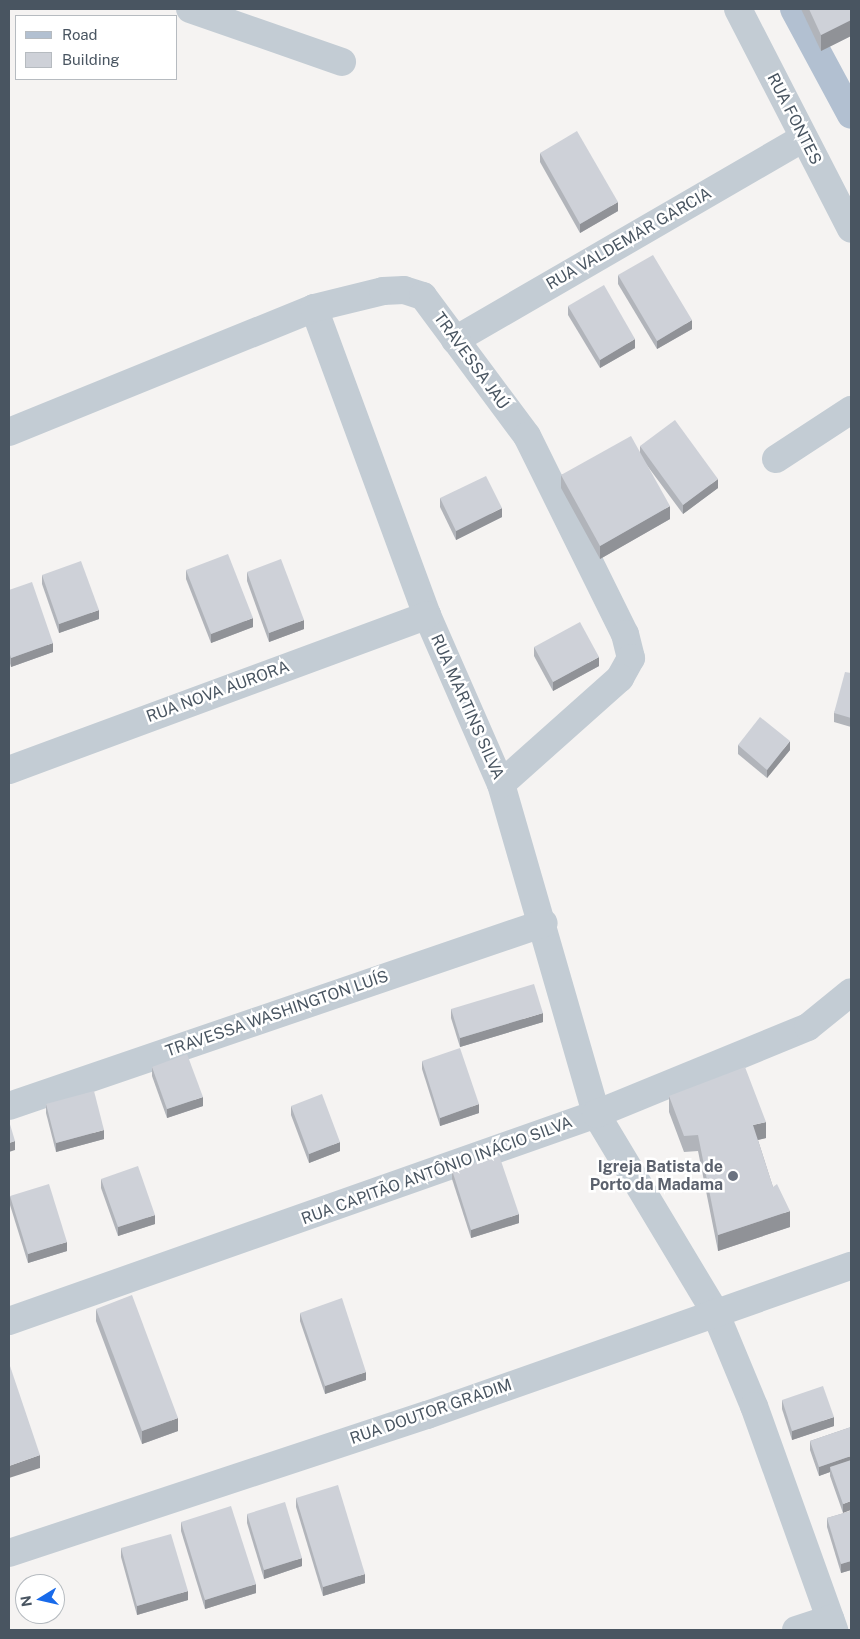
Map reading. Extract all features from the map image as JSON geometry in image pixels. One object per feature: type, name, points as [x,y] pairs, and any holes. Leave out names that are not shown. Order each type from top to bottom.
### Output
[{"type":"main road","points":[[794,9],[851,115]]},
{"type":"street","points":[[190,9],[342,62]]},
{"type":"street","name":"RUA FONTES","points":[[738,9],[851,228]]},
{"type":"street","name":"RUA VALDEMAR GARCIA","points":[[455,340],[804,138]]},
{"type":"street","name":"TRAVESSA JAÚ","points":[[9,432],[314,308],[404,290],[423,296],[527,436],[625,634],[631,658],[620,678],[501,784]]},
{"type":"street","name":"RUA MARTINS SILVA","points":[[314,308],[427,615],[501,784],[544,923],[596,1114],[715,1312],[832,1625]]},
{"type":"street","points":[[776,459],[851,410]]},
{"type":"street","name":"RUA NOVA AURORA","points":[[9,770],[427,615]]},
{"type":"street","name":"TRAVESSA WASHINGTON LUÍS","points":[[9,1106],[544,923]]},
{"type":"street","name":"RUA CAPITÃO ANTÔNIO INÁCIO SILVA","points":[[9,1321],[596,1114],[808,1027],[851,992]]},
{"type":"street","name":"RUA DOUTOR GRADIM","points":[[9,1553],[427,1415],[715,1312],[851,1266]]},
{"type":"street","points":[[796,1630],[832,1625]]},
{"type":"building","points":[[809,9],[851,9],[851,20],[821,35]]},
{"type":"building","points":[[577,131],[618,202],[580,224],[540,153]]},
{"type":"building","points":[[653,255],[692,320],[657,341],[618,275]]},
{"type":"building","points":[[604,285],[635,339],[600,360],[568,306]]},
{"type":"building","points":[[675,420],[718,479],[683,505],[640,446]]},
{"type":"building","points":[[631,436],[670,506],[600,546],[561,475]]},
{"type":"building","points":[[486,476],[502,508],[456,531],[440,498]]},
{"type":"building","points":[[228,554],[253,618],[211,634],[186,570]]},
{"type":"building","points":[[281,559],[304,620],[269,633],[247,572]]},
{"type":"building","points":[[81,561],[99,610],[59,624],[42,575]]},
{"type":"building","points":[[32,582],[53,643],[11,658],[9,651],[9,590]]},
{"type":"building","points":[[580,622],[599,657],[553,682],[534,647]]},
{"type":"building","points":[[845,672],[851,673],[851,718],[834,713]]},
{"type":"building","points":[[760,717],[790,741],[767,770],[738,745]]},
{"type":"building","points":[[534,984],[543,1013],[460,1038],[451,1009]]},
{"type":"building","points":[[460,1048],[479,1104],[440,1118],[422,1061]]},
{"type":"building","points":[[187,1054],[203,1097],[167,1109],[152,1067]]},
{"type":"building","name":"Igreja Batista de Porto da Madama","points":[[745,1067],[766,1122],[753,1125],[773,1187],[777,1184],[790,1211],[718,1235],[698,1135],[684,1136],[669,1096]]},
{"type":"building","points":[[94,1091],[104,1130],[56,1143],[46,1104]]},
{"type":"building","points":[[322,1094],[340,1142],[309,1154],[291,1106]]},
{"type":"building","points":[[9,1121],[15,1141],[9,1143]]},
{"type":"building","points":[[499,1155],[519,1214],[471,1230],[452,1170]]},
{"type":"building","points":[[138,1166],[155,1215],[118,1227],[101,1179]]},
{"type":"building","points":[[49,1184],[67,1242],[28,1254],[10,1196]]},
{"type":"building","points":[[132,1295],[178,1418],[142,1431],[96,1309]]},
{"type":"building","points":[[342,1298],[366,1372],[325,1386],[300,1313]]},
{"type":"building","points":[[9,1363],[40,1455],[9,1466]]},
{"type":"building","points":[[823,1386],[834,1417],[792,1431],[782,1400]]},
{"type":"building","points":[[851,1427],[851,1456],[819,1467],[810,1441]]},
{"type":"building","points":[[851,1460],[851,1501],[843,1504],[830,1467]]},
{"type":"building","points":[[338,1485],[365,1574],[323,1587],[296,1498]]},
{"type":"building","points":[[285,1502],[302,1558],[264,1570],[247,1514]]},
{"type":"building","points":[[231,1506],[256,1584],[205,1600],[181,1522]]},
{"type":"building","points":[[851,1511],[851,1561],[841,1564],[827,1518]]},
{"type":"building","points":[[171,1534],[188,1591],[137,1606],[121,1548]]},
{"type":"place","name":"Igreja Batista de Porto da Madama","points":[[733,1176]]}]
